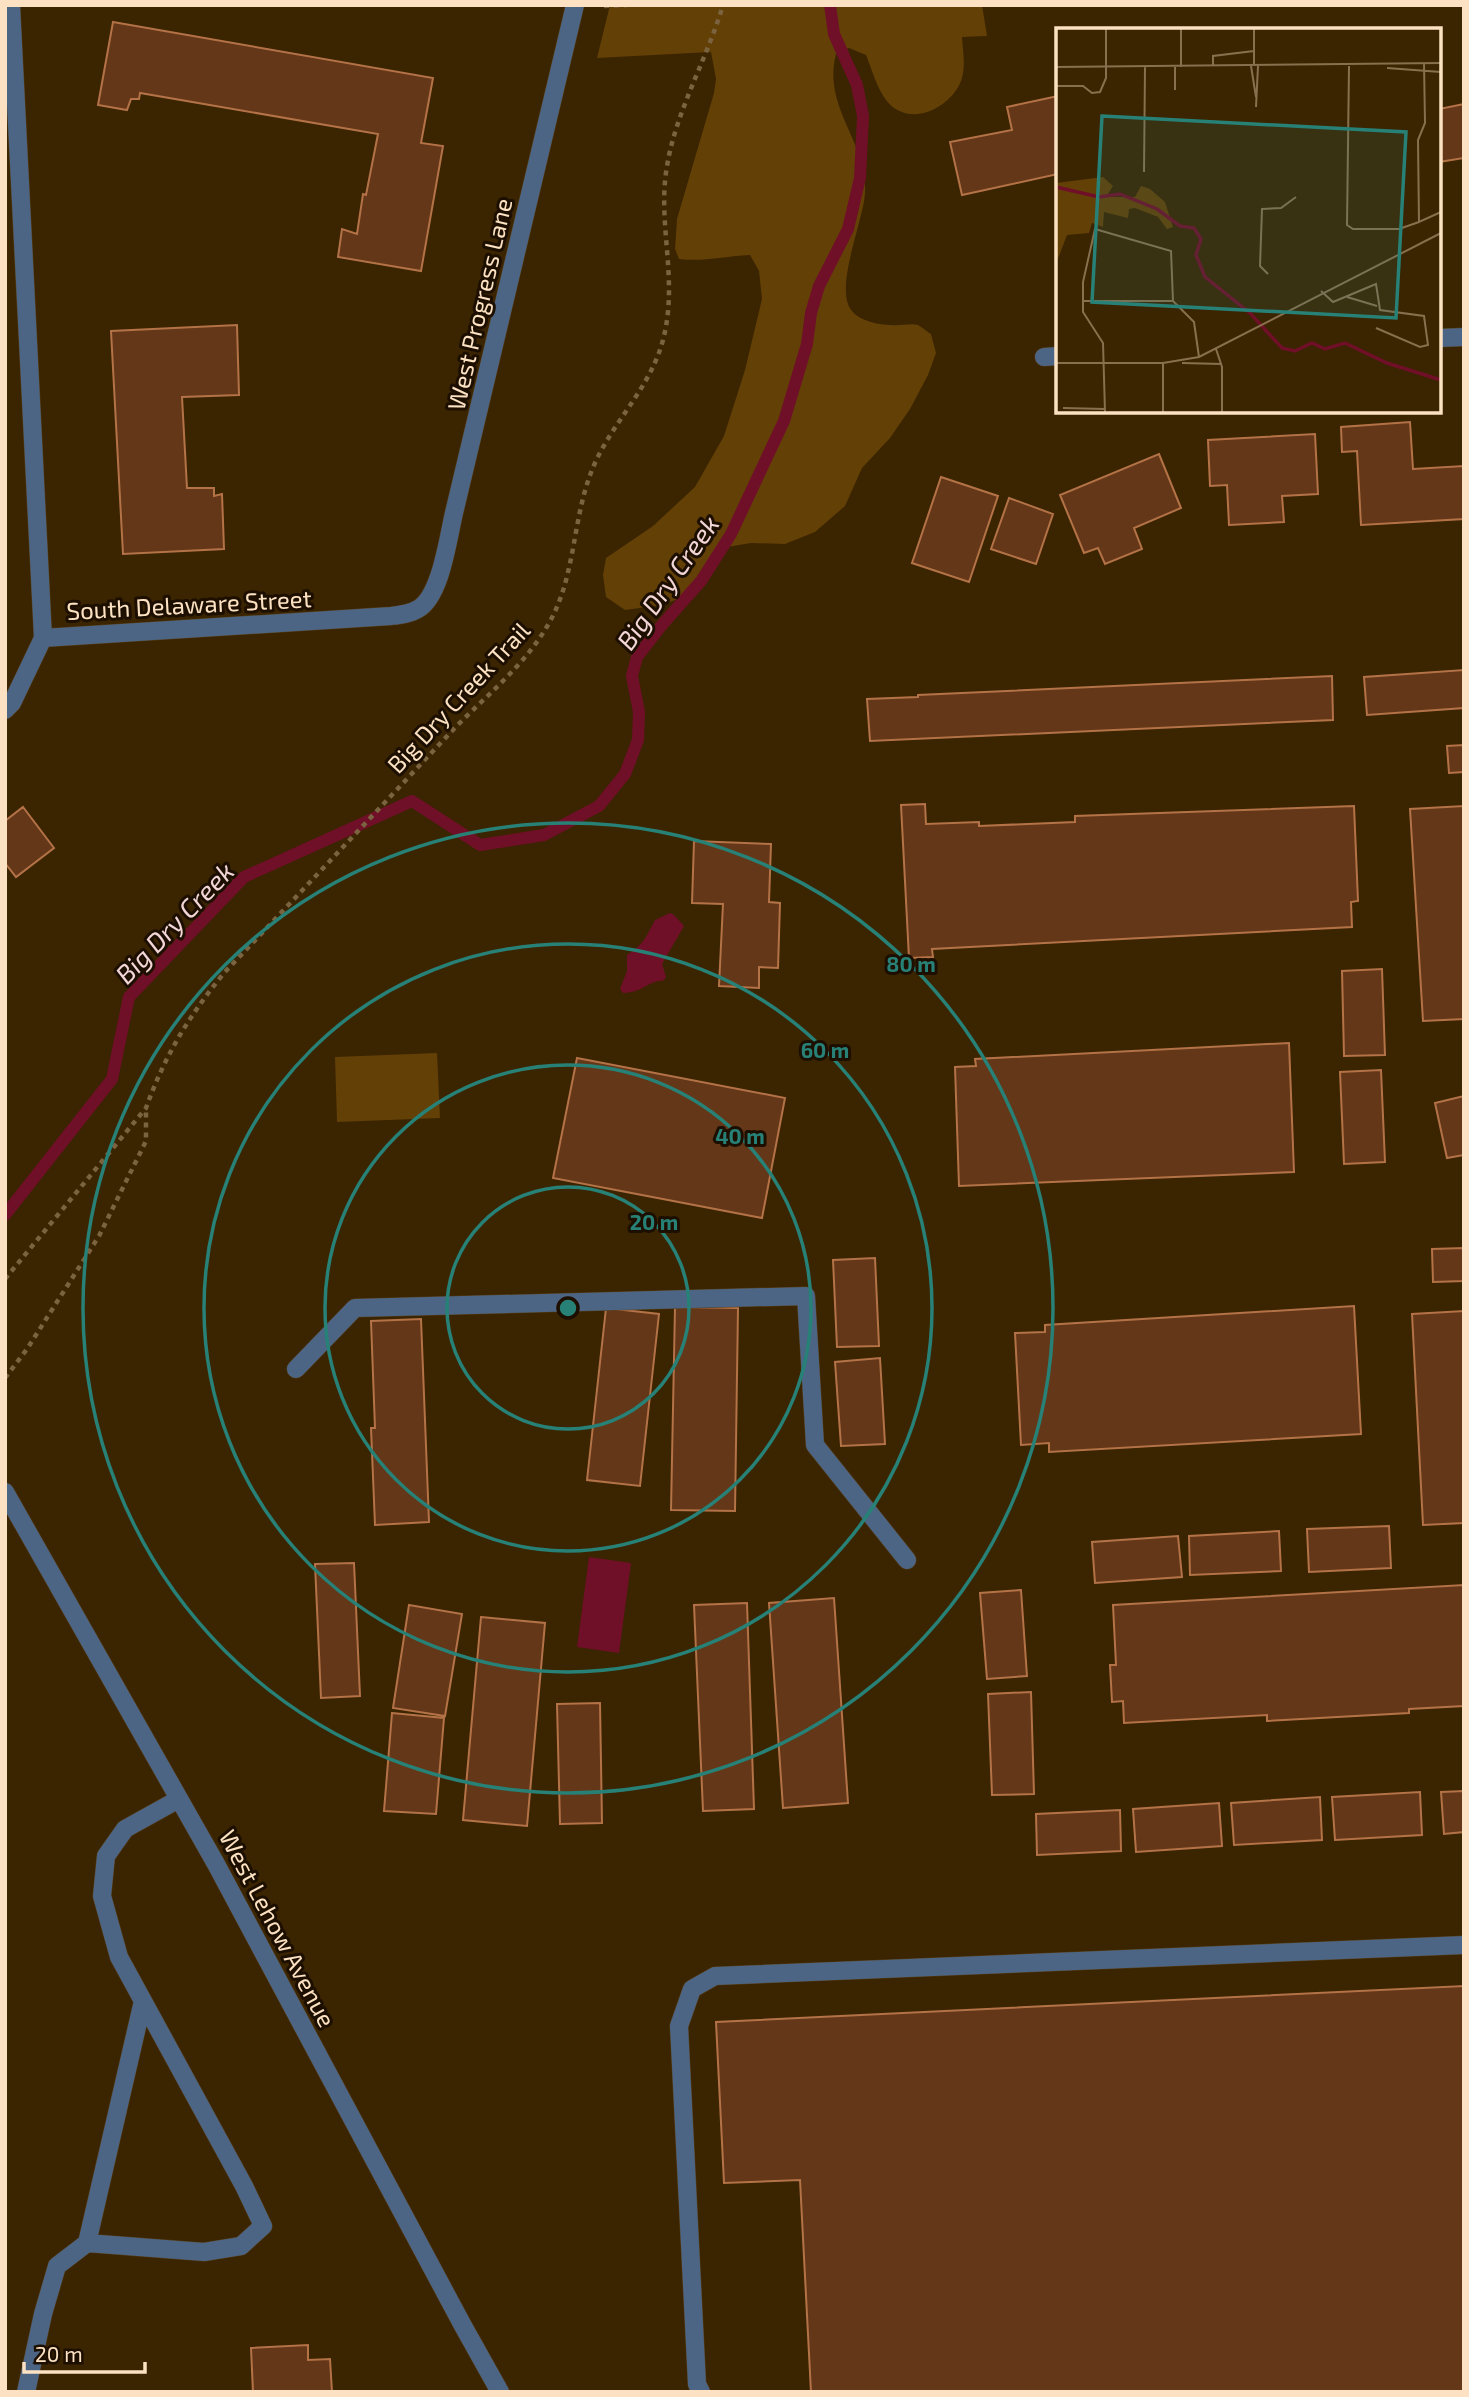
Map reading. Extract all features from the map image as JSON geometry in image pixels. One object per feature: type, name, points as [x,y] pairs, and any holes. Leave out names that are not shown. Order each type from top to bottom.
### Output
[{"type":"street","points":[[11,5],[43,638]]},
{"type":"street","name":"West Progress Lane","points":[[419,609],[430,597],[439,576],[575,5]]},
{"type":"street","points":[[1441,338],[1464,337]]},
{"type":"street","name":"South Delaware Street","points":[[5,710],[12,703],[43,638],[367,618],[391,616],[419,609]]},
{"type":"street","points":[[296,1369],[355,1308],[806,1296],[815,1445],[907,1560]]},
{"type":"street","name":"West Lehow Avenue","points":[[5,1492],[216,1864],[500,2392]]},
{"type":"street","points":[[87,2243],[204,2252],[241,2246],[263,2226],[244,2186],[119,1957],[102,1896],[106,1856],[125,1829],[179,1799]]},
{"type":"street","points":[[701,2392],[697,2384],[679,2026],[692,1989],[715,1976],[1464,1945]]},
{"type":"street","points":[[26,2392],[43,2314],[57,2266],[87,2243],[143,2001]]},
{"type":"path","points":[[600,5],[627,5]]},
{"type":"path","name":"Big Dry Creek Trail","points":[[5,1378],[27,1349],[99,1236],[146,1141],[146,1108],[157,1077],[194,1010],[224,973],[466,716],[532,651],[550,621],[562,595],[572,559],[592,468],[656,365],[664,337],[670,305],[671,276],[664,194],[667,166],[682,115],[723,5]]},
{"type":"path","name":"Big Dry Creek Trail","points":[[5,1279],[146,1108]]},
{"type":"shaded area","points":[[610,5],[982,5],[987,36],[962,37],[963,70],[956,91],[938,107],[916,114],[895,109],[886,100],[866,55],[849,48],[836,54],[833,73],[835,91],[860,157],[865,192],[848,271],[847,301],[852,311],[865,320],[886,325],[918,325],[931,334],[936,353],[910,409],[890,438],[862,468],[845,506],[815,532],[785,544],[751,543],[721,548],[683,597],[662,605],[625,610],[606,597],[603,575],[606,558],[653,526],[695,487],[724,436],[745,370],[762,299],[759,271],[750,255],[688,260],[679,259],[675,249],[677,219],[714,93],[716,79],[711,52],[597,58]]},
{"type":"shaded area","points":[[670,913],[684,926],[662,964],[666,977],[663,981],[623,993],[620,989],[627,971],[627,955],[641,944],[655,920]]},
{"type":"shaded area","points":[[437,1053],[440,1118],[337,1122],[335,1057]]},
{"type":"shaded area","points":[[589,1557],[631,1563],[619,1653],[577,1647]]},
{"type":"building","points":[[113,22],[433,78],[421,143],[443,146],[421,271],[338,257],[342,229],[357,234],[363,194],[366,195],[378,134],[140,93],[139,99],[131,99],[127,110],[98,105]]},
{"type":"building","points":[[1056,96],[1056,174],[962,195],[950,142],[1012,130],[1007,107]]},
{"type":"building","points":[[1464,104],[1464,158],[1441,162],[1441,109]]},
{"type":"building","points":[[237,325],[239,395],[182,397],[187,488],[214,488],[214,496],[222,494],[224,549],[123,554],[111,331]]},
{"type":"building","points":[[1410,422],[1413,469],[1464,466],[1464,519],[1361,525],[1357,451],[1342,452],[1341,427]]},
{"type":"building","points":[[1315,434],[1318,494],[1282,496],[1284,522],[1229,525],[1227,485],[1210,486],[1208,440]]},
{"type":"building","points":[[1159,454],[1181,508],[1134,528],[1142,549],[1105,564],[1098,548],[1084,553],[1060,495]]},
{"type":"building","points":[[941,477],[998,496],[969,582],[912,563]]},
{"type":"building","points":[[1009,498],[1053,514],[1036,564],[991,549]]},
{"type":"building","points":[[1464,670],[1464,708],[1367,715],[1364,677]]},
{"type":"building","points":[[1332,676],[1333,720],[870,741],[867,699]]},
{"type":"building","points":[[1464,745],[1464,772],[1449,773],[1447,746]]},
{"type":"building","points":[[925,804],[926,824],[979,822],[979,826],[1075,822],[1075,816],[1354,806],[1358,901],[1351,902],[1352,927],[932,949],[933,957],[909,958],[901,805]]},
{"type":"building","points":[[1464,806],[1464,1019],[1423,1021],[1410,809]]},
{"type":"building","points":[[23,807],[54,848],[16,877],[5,863],[5,821]]},
{"type":"building","points":[[694,841],[771,844],[769,902],[780,903],[778,968],[759,967],[759,988],[719,986],[723,904],[692,903]]},
{"type":"building","points":[[1382,969],[1385,1055],[1344,1056],[1342,971]]},
{"type":"building","points":[[1289,1043],[1294,1172],[959,1186],[955,1067],[976,1066],[975,1059]]},
{"type":"building","points":[[577,1058],[785,1098],[762,1218],[553,1178]]},
{"type":"building","points":[[1381,1070],[1385,1162],[1344,1164],[1340,1072]]},
{"type":"building","points":[[1464,1096],[1464,1155],[1447,1158],[1435,1103]]},
{"type":"building","points":[[1464,1248],[1464,1281],[1433,1282],[1432,1249]]},
{"type":"building","points":[[875,1258],[879,1346],[837,1347],[833,1260]]},
{"type":"building","points":[[1354,1306],[1361,1434],[1049,1452],[1049,1443],[1021,1445],[1015,1333],[1045,1332],[1045,1325]]},
{"type":"building","points":[[675,1307],[738,1308],[735,1511],[671,1510]]},
{"type":"building","points":[[606,1308],[659,1314],[640,1486],[587,1480]]},
{"type":"building","points":[[1464,1311],[1464,1523],[1423,1525],[1412,1314]]},
{"type":"building","points":[[421,1319],[429,1522],[375,1525],[371,1321]]},
{"type":"building","points":[[880,1358],[885,1444],[841,1446],[835,1362]]},
{"type":"building","points":[[1389,1526],[1391,1568],[1309,1572],[1307,1529]]},
{"type":"building","points":[[1279,1531],[1281,1571],[1190,1575],[1189,1536]]},
{"type":"building","points":[[1178,1536],[1182,1577],[1095,1583],[1092,1542]]},
{"type":"building","points":[[354,1563],[360,1696],[321,1698],[315,1564]]},
{"type":"building","points":[[1464,1585],[1464,1706],[1409,1709],[1409,1713],[1267,1721],[1267,1715],[1124,1723],[1123,1701],[1112,1702],[1110,1665],[1116,1665],[1113,1605]]},
{"type":"building","points":[[1021,1590],[1027,1676],[987,1679],[980,1593]]},
{"type":"building","points":[[834,1598],[848,1803],[783,1808],[769,1603]]},
{"type":"building","points":[[747,1603],[754,1809],[703,1811],[694,1605]]},
{"type":"building","points":[[409,1605],[462,1614],[445,1716],[393,1708]]},
{"type":"building","points":[[481,1617],[545,1623],[527,1826],[463,1820]]},
{"type":"building","points":[[1031,1692],[1034,1794],[992,1795],[988,1694]]},
{"type":"building","points":[[600,1703],[602,1823],[560,1824],[557,1704]]},
{"type":"building","points":[[392,1713],[444,1718],[436,1814],[384,1811]]},
{"type":"building","points":[[1464,1791],[1464,1832],[1444,1834],[1441,1792]]},
{"type":"building","points":[[1420,1792],[1422,1835],[1335,1840],[1332,1797]]},
{"type":"building","points":[[1320,1797],[1322,1840],[1234,1845],[1231,1803]]},
{"type":"building","points":[[1219,1803],[1222,1846],[1136,1852],[1133,1809]]},
{"type":"building","points":[[1120,1810],[1121,1851],[1037,1855],[1036,1814]]},
{"type":"building","points":[[1464,1986],[1464,2392],[811,2392],[800,2180],[724,2183],[716,2022]]},
{"type":"building","points":[[308,2345],[308,2360],[330,2359],[332,2392],[253,2392],[251,2348]]},
{"type":"waterway","name":"Big Dry Creek","points":[[5,1215],[112,1079],[129,997],[244,877],[412,801],[480,845],[544,835],[599,806],[625,774],[638,740],[639,712],[632,676],[637,657],[701,581],[731,534],[784,421],[807,344],[811,313],[819,286],[848,229],[860,178],[863,116],[857,85],[834,34],[830,5]]}]
